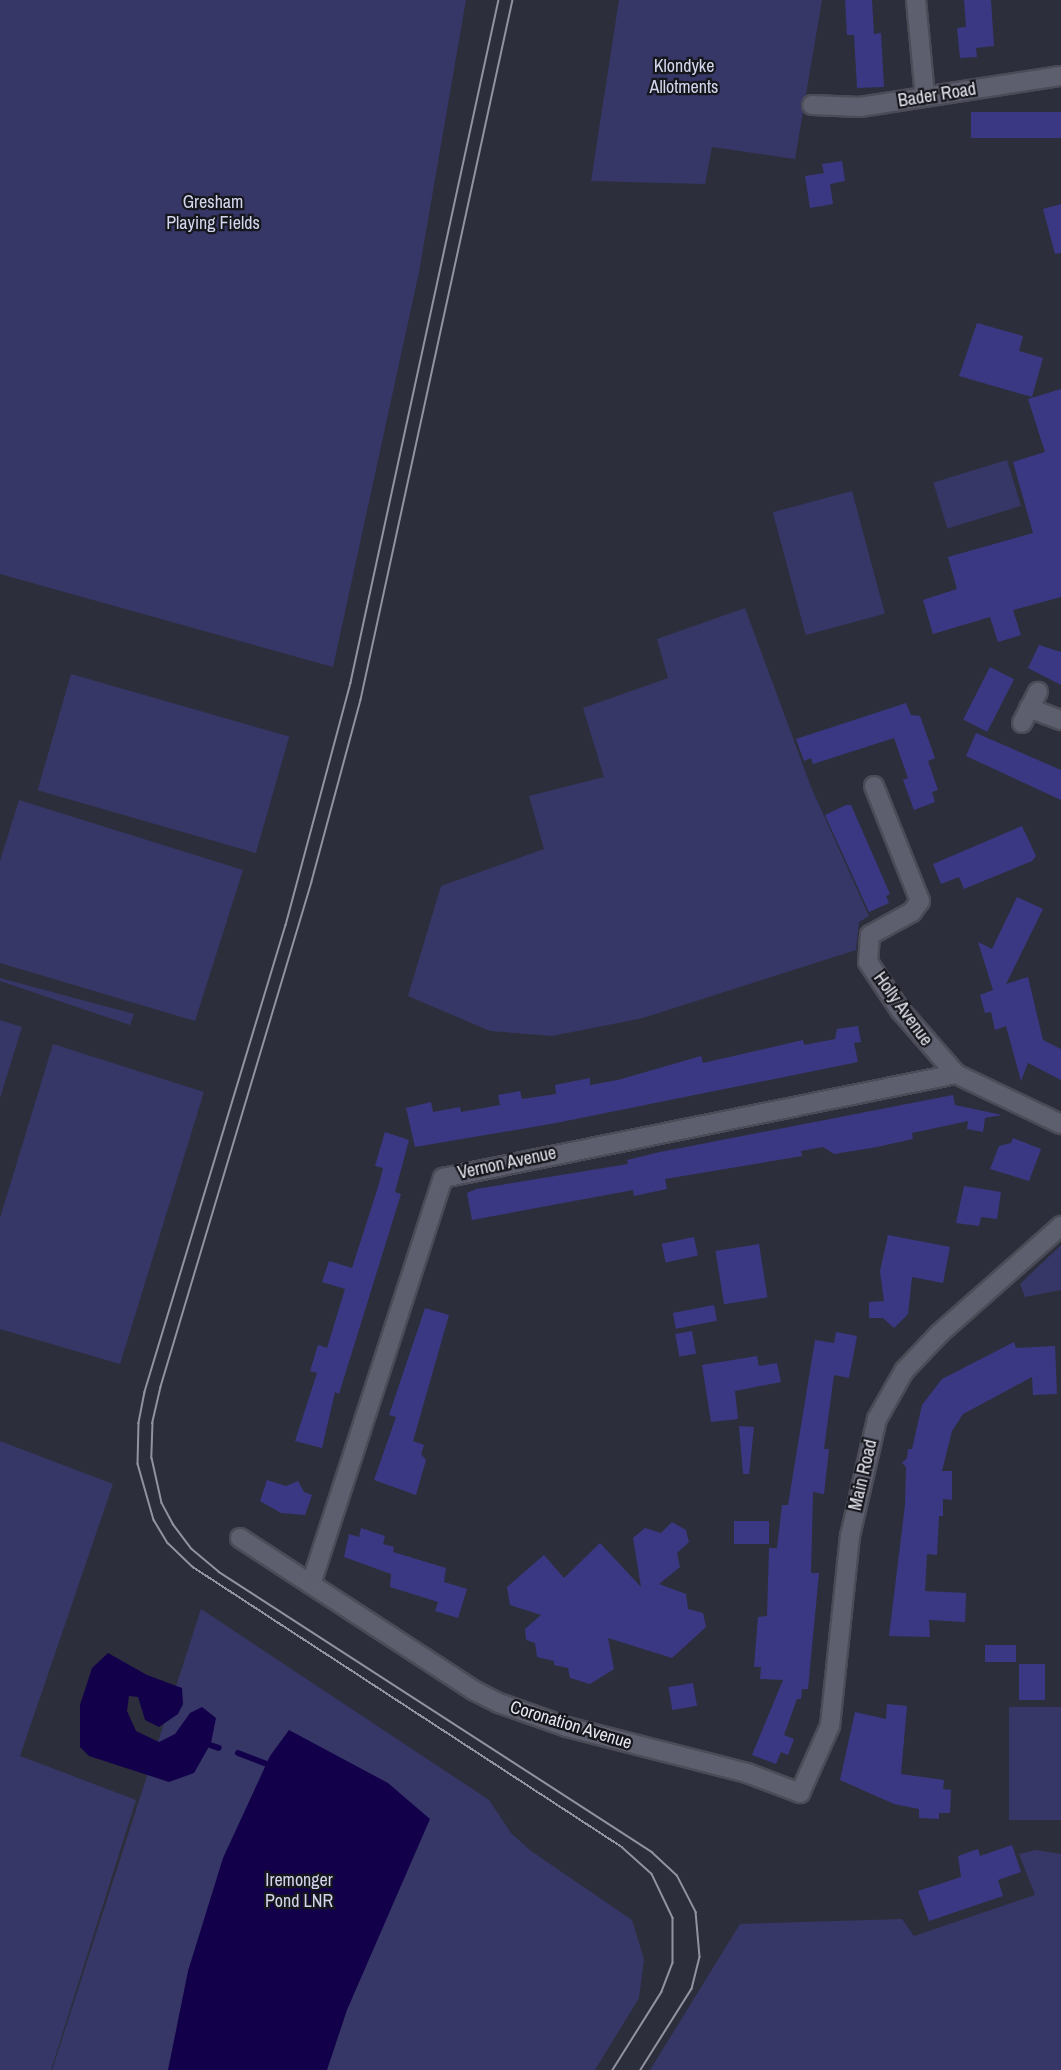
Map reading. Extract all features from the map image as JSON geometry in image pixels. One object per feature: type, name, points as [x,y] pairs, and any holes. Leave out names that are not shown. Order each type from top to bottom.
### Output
[{"type":"street","points":[[916,0],[925,97]]},
{"type":"street","name":"Bader Road","points":[[812,105],[860,107],[1061,76]]},
{"type":"street","points":[[1030,708],[1061,720]]},
{"type":"street","name":"Holly Avenue","points":[[874,786],[920,901],[912,912],[870,935],[868,962],[900,1010],[956,1074],[1061,1124]]},
{"type":"street","name":"Vernon Avenue","points":[[311,1584],[443,1178],[956,1074]]},
{"type":"street","name":"Main Road","points":[[800,1793],[830,1726],[850,1536],[877,1419],[904,1371],[926,1348],[1061,1226]]},
{"type":"street","name":"Coronation Avenue","points":[[240,1538],[475,1691],[499,1702],[567,1727],[747,1773],[800,1793]]},
{"type":"green space","name":"Gresham Playing Fields","points":[[0,0],[466,0],[419,272],[333,667],[0,574]]},
{"type":"green space","name":"Klondyke Allotments","points":[[619,0],[822,0],[795,159],[712,147],[705,184],[591,181]]},
{"type":"green space","points":[[1007,460],[1021,506],[947,528],[933,483]]},
{"type":"green space","points":[[852,491],[885,614],[806,635],[773,512]]},
{"type":"green space","points":[[745,608],[811,787],[869,916],[859,922],[856,950],[643,1018],[552,1036],[490,1031],[408,996],[441,886],[544,849],[529,796],[604,777],[583,708],[668,678],[657,639]]},
{"type":"green space","points":[[71,674],[289,737],[256,853],[38,790]]},
{"type":"green space","points":[[19,800],[243,870],[195,1021],[0,963],[0,861]]},
{"type":"green space","points":[[0,978],[134,1014],[130,1025],[0,981]]},
{"type":"green space","points":[[0,1020],[22,1027],[0,1098]]},
{"type":"green space","points":[[53,1044],[204,1092],[120,1364],[0,1329],[0,1218]]},
{"type":"green space","points":[[1061,1245],[1061,1290],[1025,1297],[1020,1284]]},
{"type":"green space","points":[[0,1441],[113,1484],[20,1756],[136,1800],[51,2070],[0,2070]]},
{"type":"green space","name":"Iremonger Pond LNR","points":[[201,1609],[489,1800],[511,1833],[531,1851],[632,1920],[644,1959],[639,1998],[595,2070],[52,2070]]},
{"type":"green space","points":[[1009,1707],[1061,1707],[1061,1820],[1009,1820]]},
{"type":"green space","points":[[1036,1850],[1061,1854],[1061,2070],[650,2070],[740,1924],[902,1919],[914,1936],[1035,1895],[1019,1854]]},
{"type":"shaded area","points":[[108,1653],[147,1675],[182,1688],[183,1704],[178,1714],[159,1727],[145,1720],[138,1697],[129,1696],[127,1711],[136,1731],[159,1742],[175,1734],[190,1713],[202,1707],[216,1718],[211,1743],[194,1773],[169,1782],[89,1756],[80,1747],[80,1705],[92,1668]]},
{"type":"shaded area","points":[[289,1730],[388,1783],[430,1819],[347,2010],[327,2070],[168,2070],[188,1971],[223,1858],[270,1756]]},
{"type":"building","points":[[845,0],[872,0],[874,34],[881,33],[884,87],[857,88],[854,35],[847,35]]},
{"type":"building","points":[[964,0],[991,0],[994,46],[976,48],[977,57],[960,58],[957,28],[966,27]]},
{"type":"building","points":[[971,112],[1061,112],[1061,138],[971,138]]},
{"type":"building","points":[[842,161],[845,181],[830,184],[833,204],[810,208],[805,176],[824,173],[822,164]]},
{"type":"building","points":[[1061,204],[1061,253],[1055,254],[1043,209]]},
{"type":"building","points":[[977,323],[1023,336],[1019,351],[1043,358],[1032,397],[959,376]]},
{"type":"building","points":[[1061,389],[1061,597],[1013,610],[1021,635],[998,642],[990,617],[933,634],[923,600],[957,589],[948,557],[1033,533],[1013,462],[1045,452],[1028,399]]},
{"type":"building","points":[[1039,645],[1061,652],[1061,685],[1028,668]]},
{"type":"building","points":[[990,667],[1014,679],[987,732],[963,720]]},
{"type":"building","points":[[906,703],[911,715],[920,716],[935,758],[928,761],[938,790],[932,792],[935,802],[914,810],[903,780],[908,778],[894,738],[813,764],[811,758],[804,761],[796,739]]},
{"type":"building","points":[[976,733],[1061,770],[1061,800],[966,756]]},
{"type":"building","points":[[851,805],[890,894],[886,896],[889,903],[869,912],[825,815]]},
{"type":"building","points":[[1022,826],[1036,856],[1032,861],[964,889],[959,877],[941,884],[933,864]]},
{"type":"building","points":[[1017,897],[1043,909],[1006,984],[1028,977],[1043,1040],[1061,1049],[1061,1080],[1028,1063],[1021,1081],[1006,1026],[995,1030],[991,1012],[985,1013],[980,995],[993,990],[978,942],[992,949]]},
{"type":"building","points":[[858,1026],[861,1042],[854,1043],[858,1062],[556,1123],[415,1147],[406,1108],[431,1102],[433,1112],[460,1107],[461,1112],[500,1105],[498,1095],[520,1091],[522,1099],[556,1094],[555,1085],[590,1078],[590,1085],[618,1080],[701,1056],[703,1063],[803,1040],[804,1045],[835,1039],[837,1029]]},
{"type":"building","points":[[953,1095],[955,1105],[1002,1115],[985,1118],[983,1132],[967,1129],[968,1121],[912,1133],[913,1139],[877,1147],[834,1154],[823,1147],[801,1151],[802,1156],[665,1179],[667,1189],[634,1196],[633,1190],[472,1220],[467,1193],[476,1189],[628,1164],[627,1160],[660,1152]]},
{"type":"building","points":[[385,1132],[409,1140],[395,1192],[401,1194],[339,1394],[335,1392],[322,1448],[295,1441],[317,1373],[310,1371],[318,1345],[327,1348],[345,1289],[322,1282],[329,1261],[352,1268],[383,1168],[375,1166]]},
{"type":"building","points":[[1013,1138],[1041,1149],[1029,1181],[990,1169],[999,1146],[1011,1143]]},
{"type":"building","points":[[964,1186],[1001,1192],[997,1219],[981,1217],[979,1226],[956,1223]]},
{"type":"building","points":[[888,1235],[950,1247],[943,1283],[912,1277],[908,1314],[894,1328],[883,1318],[869,1318],[869,1302],[884,1301],[880,1271]]},
{"type":"building","points":[[694,1237],[698,1256],[666,1262],[662,1244]]},
{"type":"building","points":[[759,1244],[767,1297],[724,1304],[716,1251]]},
{"type":"building","points":[[714,1305],[717,1321],[676,1329],[673,1313]]},
{"type":"building","points":[[425,1308],[449,1315],[413,1441],[424,1445],[421,1454],[426,1460],[416,1495],[374,1480],[396,1417],[389,1415]]},
{"type":"building","points":[[692,1331],[696,1354],[679,1357],[675,1334]]},
{"type":"building","points":[[836,1332],[857,1336],[849,1378],[834,1375],[824,1449],[829,1449],[824,1494],[813,1492],[811,1573],[819,1573],[808,1689],[802,1689],[801,1699],[797,1699],[784,1735],[794,1739],[788,1755],[781,1752],[776,1764],[752,1755],[783,1680],[760,1679],[761,1667],[754,1667],[758,1617],[767,1616],[769,1548],[777,1548],[782,1505],[788,1505],[815,1340],[834,1343]]},
{"type":"building","points":[[1014,1342],[1016,1348],[1055,1346],[1057,1394],[1033,1395],[1032,1377],[963,1414],[952,1431],[942,1471],[952,1471],[952,1500],[943,1499],[943,1516],[939,1516],[937,1555],[927,1554],[925,1591],[966,1593],[965,1622],[929,1620],[930,1637],[889,1636],[905,1505],[906,1467],[902,1463],[907,1458],[908,1449],[912,1449],[922,1405],[942,1379]]},
{"type":"building","points":[[757,1356],[759,1366],[777,1363],[781,1382],[735,1391],[738,1419],[711,1422],[702,1365]]},
{"type":"building","points":[[739,1426],[754,1427],[749,1474],[743,1474]]},
{"type":"building","points":[[267,1480],[286,1486],[298,1481],[304,1492],[312,1495],[305,1515],[281,1513],[260,1501]]},
{"type":"building","points":[[734,1521],[769,1521],[769,1544],[734,1544]]},
{"type":"building","points":[[672,1522],[686,1530],[689,1542],[677,1553],[680,1567],[659,1584],[686,1594],[688,1609],[703,1613],[706,1627],[672,1658],[608,1638],[614,1669],[590,1684],[570,1678],[568,1668],[554,1665],[554,1661],[537,1657],[535,1643],[526,1640],[525,1629],[541,1615],[510,1605],[507,1587],[544,1555],[564,1578],[600,1543],[641,1587],[633,1538],[645,1528],[661,1533]]},
{"type":"building","points":[[361,1528],[385,1536],[383,1544],[394,1547],[393,1552],[446,1568],[444,1582],[467,1589],[458,1618],[435,1611],[438,1602],[390,1587],[391,1574],[344,1557],[349,1534],[359,1537]]},
{"type":"building","points":[[985,1645],[1016,1645],[1016,1662],[985,1662]]},
{"type":"building","points":[[1019,1664],[1045,1664],[1045,1700],[1019,1700]]},
{"type":"building","points":[[693,1683],[697,1706],[672,1710],[668,1687]]},
{"type":"building","points":[[887,1704],[907,1706],[901,1774],[944,1780],[943,1789],[951,1790],[950,1813],[939,1813],[939,1819],[919,1818],[919,1809],[894,1804],[840,1780],[855,1712],[886,1719]]},
{"type":"building","points":[[1012,1845],[1021,1872],[998,1880],[1003,1896],[929,1921],[918,1891],[961,1877],[958,1856],[978,1849],[980,1856]]},
{"type":"waterway","points":[[210,1745],[219,1748]]},
{"type":"waterway","points":[[238,1753],[266,1764]]},
{"type":"tram line","points":[[499,0],[351,683],[286,925],[145,1392],[139,1423],[138,1464],[154,1520],[168,1543],[193,1567],[622,1847],[652,1874],[673,1918],[673,1963],[662,1992],[613,2070]]},
{"type":"tram line","points":[[513,0],[361,700],[312,882],[161,1387],[153,1423],[152,1458],[162,1503],[173,1524],[192,1549],[219,1572],[652,1852],[677,1875],[696,1912],[700,1957],[692,1989],[641,2070]]}]
